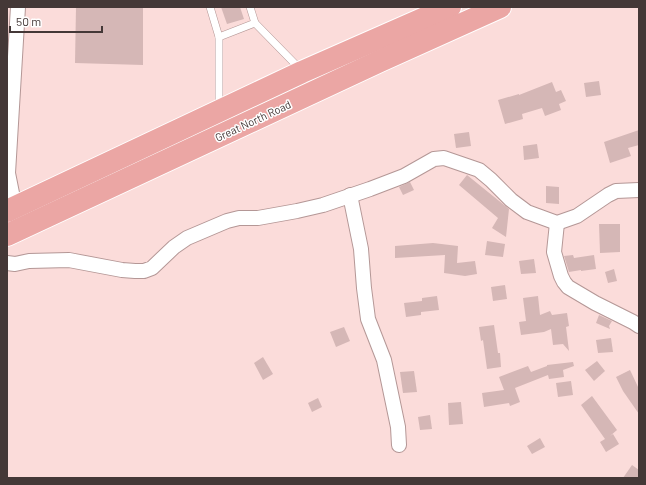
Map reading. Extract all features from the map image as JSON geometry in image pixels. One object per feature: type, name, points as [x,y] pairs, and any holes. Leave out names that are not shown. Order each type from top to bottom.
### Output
[{"type":"highway","name":"Great North Road","points":[[11,210],[302,72],[450,7]]},
{"type":"highway","name":"Great North Road","points":[[14,232],[500,7]]},
{"type":"street","points":[[14,232],[8,173],[18,7]]},
{"type":"street","points":[[7,263],[15,264],[29,261],[69,260],[122,270],[144,271],[152,268],[174,247],[187,238],[227,221],[239,218],[258,218],[323,205],[404,176],[434,159],[444,158],[479,170],[511,200],[527,212],[557,223],[577,216],[616,191],[639,190]]},
{"type":"street","points":[[350,195],[361,249],[368,318],[384,360],[398,427],[399,445]]},
{"type":"street","points":[[557,223],[554,252],[564,282],[568,287],[595,303],[639,326]]},
{"type":"lane","points":[[210,7],[219,37],[219,112]]},
{"type":"lane","points":[[250,7],[255,23],[302,72]]},
{"type":"lane","points":[[219,37],[255,23]]},
{"type":"building","points":[[76,7],[143,7],[143,65],[75,63]]},
{"type":"building","points":[[221,7],[240,7],[244,19],[227,24]]},
{"type":"building","points":[[599,81],[601,95],[586,97],[584,83]]},
{"type":"building","points":[[552,82],[556,92],[561,90],[566,101],[559,104],[561,110],[545,116],[542,108],[522,114],[523,119],[505,124],[498,100],[519,95]]},
{"type":"building","points":[[639,130],[639,145],[628,148],[631,156],[610,163],[604,142]]},
{"type":"building","points":[[469,132],[471,146],[456,148],[454,134]]},
{"type":"building","points":[[537,144],[539,158],[524,160],[523,146]]},
{"type":"building","points":[[467,175],[509,209],[506,237],[492,228],[498,218],[459,185]]},
{"type":"building","points":[[410,182],[414,190],[403,195],[399,187]]},
{"type":"building","points":[[546,186],[559,187],[559,204],[546,203]]},
{"type":"building","points":[[599,224],[620,224],[620,252],[600,253]]},
{"type":"building","points":[[487,241],[505,244],[503,257],[485,255]]},
{"type":"building","points":[[433,243],[458,246],[457,263],[475,261],[477,274],[465,276],[444,273],[445,255],[395,258],[395,246]]},
{"type":"building","points":[[573,255],[574,258],[594,255],[596,269],[569,272],[564,256]]},
{"type":"building","points":[[534,259],[536,273],[521,274],[519,261]]},
{"type":"building","points":[[614,269],[617,281],[608,283],[605,272]]},
{"type":"building","points":[[505,285],[507,299],[493,301],[491,287]]},
{"type":"building","points":[[437,296],[439,310],[421,312],[421,315],[406,317],[404,303],[422,301],[422,298]]},
{"type":"building","points":[[538,296],[540,315],[550,311],[552,315],[567,313],[569,326],[566,327],[569,351],[563,344],[553,345],[551,329],[544,332],[521,335],[519,322],[526,321],[523,298]]},
{"type":"building","points":[[599,315],[612,321],[609,326],[610,329],[596,323]]},
{"type":"building","points":[[494,325],[498,353],[500,353],[501,367],[487,369],[483,340],[481,341],[479,327]]},
{"type":"building","points":[[344,327],[350,341],[336,347],[330,332]]},
{"type":"building","points":[[611,338],[613,352],[598,353],[596,340]]},
{"type":"building","points":[[263,357],[273,374],[263,380],[254,363]]},
{"type":"building","points":[[597,361],[605,371],[594,381],[585,370]]},
{"type":"building","points":[[573,362],[574,366],[563,370],[564,377],[549,379],[548,375],[515,388],[520,402],[510,406],[509,403],[484,407],[482,393],[504,390],[499,377],[528,366],[531,372],[547,365]]},
{"type":"building","points":[[630,370],[639,389],[639,414],[623,391],[616,377]]},
{"type":"building","points":[[414,371],[417,392],[403,393],[400,372]]},
{"type":"building","points":[[571,381],[573,395],[558,397],[556,383]]},
{"type":"building","points":[[592,396],[617,430],[610,436],[613,434],[619,444],[606,452],[600,442],[605,439],[581,405]]},
{"type":"building","points":[[318,398],[322,407],[312,412],[308,403]]},
{"type":"building","points":[[461,402],[463,424],[449,425],[448,403]]},
{"type":"building","points":[[430,415],[432,429],[420,430],[418,417]]},
{"type":"building","points":[[540,438],[545,447],[532,454],[527,446]]},
{"type":"building","points":[[632,465],[639,470],[639,478],[623,478]]}]
